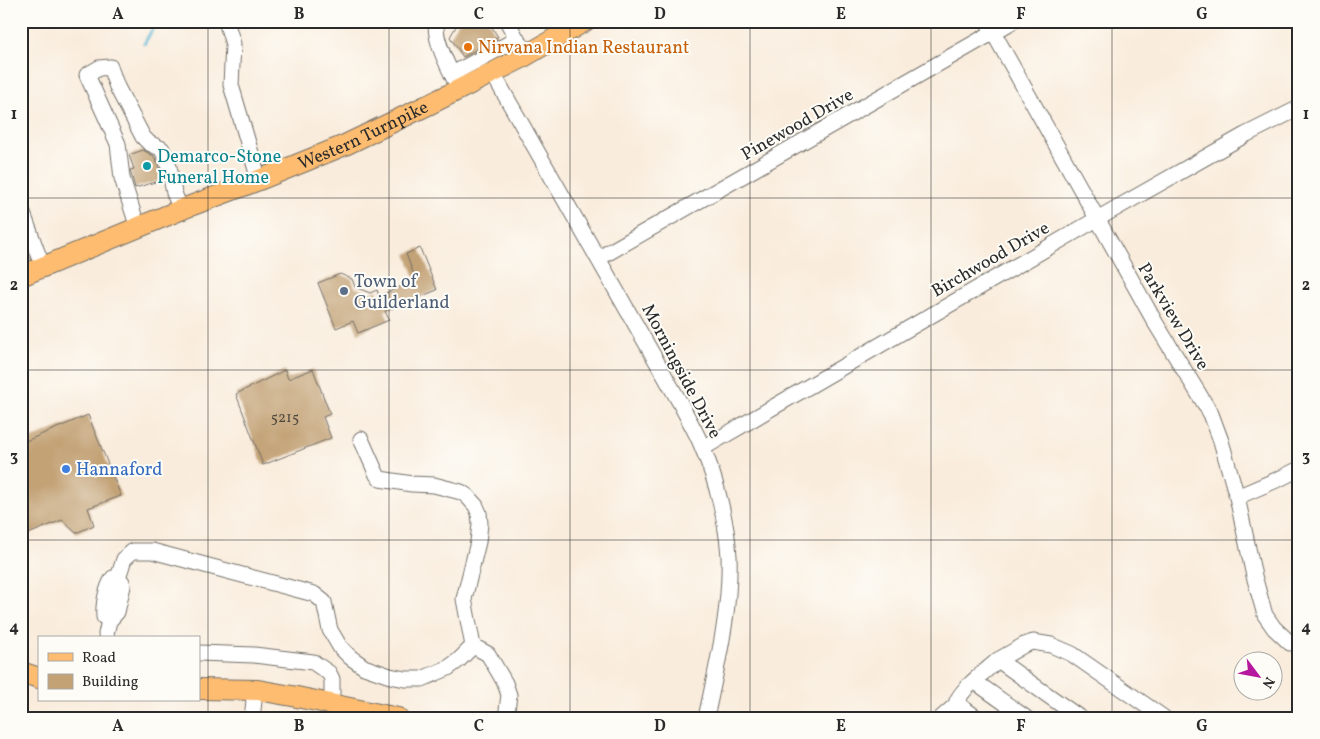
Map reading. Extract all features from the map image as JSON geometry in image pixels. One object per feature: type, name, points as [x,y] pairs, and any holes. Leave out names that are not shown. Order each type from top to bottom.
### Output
[{"type":"main road","name":"Western Turnpike","points":[[21,276],[345,145],[456,80],[492,72],[524,46],[569,24]]},
{"type":"main road","points":[[21,672],[38,678]]},
{"type":"main road","points":[[200,689],[251,690],[292,696],[398,718]]},
{"type":"street","points":[[226,21],[233,44],[231,85],[258,180]]},
{"type":"street","points":[[437,21],[436,26],[442,53],[456,80],[524,46],[508,21]]},
{"type":"street","name":"Pinewood Drive","points":[[599,258],[990,27],[1013,21]]},
{"type":"street","name":"Parkview Drive","points":[[990,27],[1156,324],[1211,414],[1237,497],[1254,576],[1266,615],[1274,628],[1290,643]]},
{"type":"street","points":[[138,228],[122,178],[118,144],[87,75],[99,68],[110,67],[117,87],[143,137],[162,149],[169,167],[174,193],[181,210]]},
{"type":"street","name":"Morningside Drive","points":[[492,72],[599,258],[679,401],[703,448],[720,502],[727,539],[729,578],[720,649],[706,718]]},
{"type":"street","name":"Birchwood Drive","points":[[703,448],[1097,219],[1245,135],[1299,108]]},
{"type":"street","points":[[21,208],[43,268]]},
{"type":"street","points":[[361,439],[380,479],[412,484],[434,484],[461,492],[476,506],[480,524],[478,542],[464,599],[472,646]]},
{"type":"street","points":[[1237,497],[1299,469]]},
{"type":"street","points":[[106,636],[109,621],[116,612],[123,586],[118,578],[124,559],[133,550],[152,552],[314,594],[324,602],[330,630],[340,647],[364,667],[390,676],[405,679],[422,679],[448,668],[460,660],[472,646]]},
{"type":"street","points":[[941,718],[958,703],[959,696],[998,660],[1033,642],[1051,645],[1072,654],[1164,718]]},
{"type":"street","points":[[472,646],[488,654],[505,683],[509,695],[506,718]]},
{"type":"street","points":[[200,653],[254,655],[313,662],[329,673],[332,679],[332,694],[329,704]]},
{"type":"street","points":[[998,660],[1080,718]]},
{"type":"street","points":[[974,681],[1026,718]]},
{"type":"street","points":[[251,690],[254,701],[252,718]]},
{"type":"street","points":[[958,703],[977,718]]},
{"type":"building","name":"Nirvana Indian Restaurant","points":[[459,21],[488,21],[498,37],[463,57],[450,37]]},
{"type":"building","name":"Demarco-Stone Funeral Home","points":[[143,150],[154,156],[162,180],[135,188],[130,170],[134,169],[129,155]]},
{"type":"building","name":"Town of Guilderland","points":[[420,248],[437,290],[385,311],[389,320],[358,333],[353,321],[336,328],[318,283],[340,274],[352,279],[355,287],[370,293],[377,290],[379,296],[416,280],[406,254]]},
{"type":"building","points":[[313,369],[330,414],[323,417],[331,438],[263,465],[236,394],[285,370],[288,379]]},
{"type":"building","name":"Hannaford","points":[[88,415],[121,496],[88,508],[94,525],[76,533],[62,520],[21,537],[21,443]]},
{"type":"waterway","points":[[144,44],[157,21]]},
{"type":"place","name":"Nirvana Indian Restaurant","points":[[468,47]]},
{"type":"place","name":"Demarco-Stone Funeral Home","points":[[147,166]]},
{"type":"place","name":"Town of Guilderland","points":[[344,291]]},
{"type":"place","name":"Hannaford","points":[[66,469]]}]
